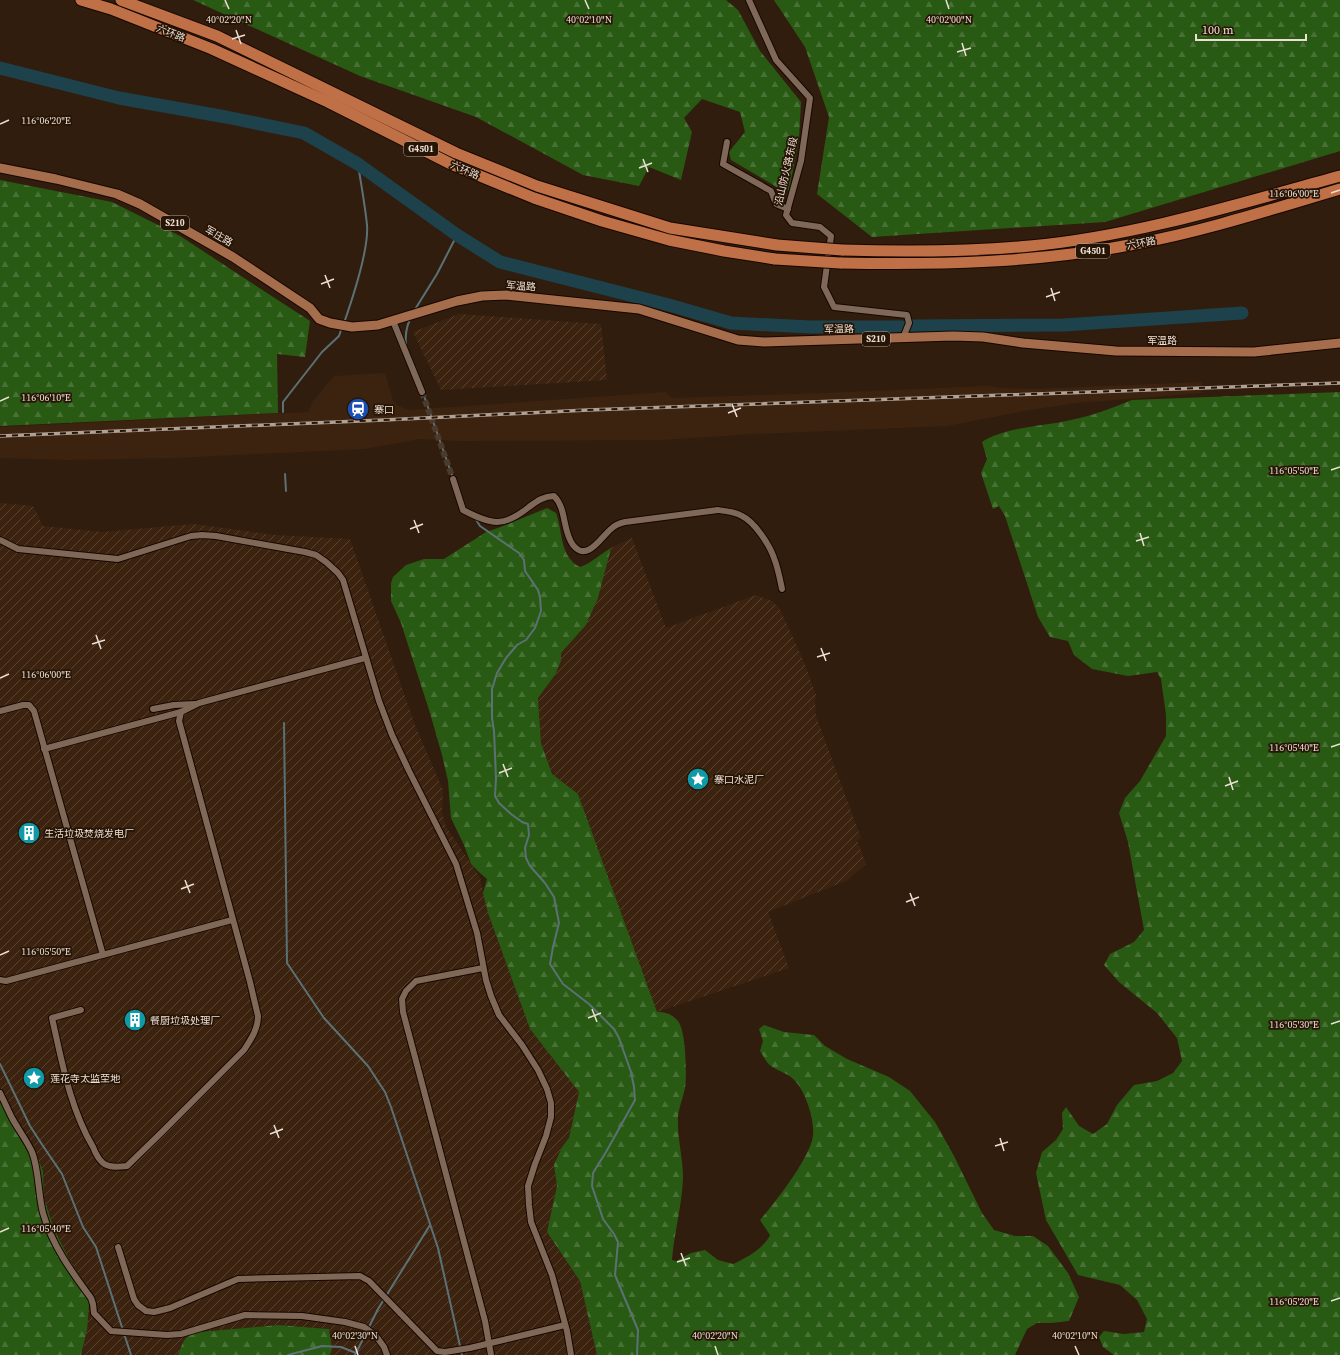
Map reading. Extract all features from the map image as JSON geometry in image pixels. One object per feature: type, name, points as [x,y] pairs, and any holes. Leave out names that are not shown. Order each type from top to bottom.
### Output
[{"type":"highway","name":"六环路","points":[[81,0],[111,9],[212,49],[328,102],[453,165],[534,198],[602,221],[669,240],[775,259],[840,263],[974,263],[1084,252],[1135,244],[1198,230],[1340,189]]},
{"type":"highway","name":"六环路","points":[[121,0],[217,36],[456,153],[537,186],[670,228],[777,245],[842,250],[906,252],[1030,246],[1080,239],[1194,216],[1340,176]]},
{"type":"main road","name":"军庄路","points":[[0,168],[62,180],[117,194],[140,204],[233,257],[310,308],[319,319],[330,323],[352,326],[378,325],[394,321]]},
{"type":"main road","name":"军温路","points":[[394,321],[457,300],[482,296],[506,295],[639,309],[738,340],[764,342],[953,336],[983,337],[1022,343],[1124,351],[1254,352],[1340,343]]},
{"type":"street","name":"沿山防火路东段","points":[[749,0],[776,60],[810,98],[801,161],[786,215],[792,223],[820,227],[830,236],[824,287],[834,307],[907,315],[909,323],[903,338]]},
{"type":"street","points":[[727,142],[723,164],[771,191],[776,204],[788,209]]},
{"type":"street","points":[[394,321],[422,392]]},
{"type":"street","points":[[453,479],[464,510],[481,520],[493,523],[507,521],[541,499],[548,496],[554,496],[560,502],[571,543],[576,548],[583,551],[590,550],[612,528],[625,522],[718,510],[744,516],[755,526],[774,557],[782,589]]},
{"type":"street","points":[[0,540],[18,548],[118,559],[191,536],[202,535],[286,548],[316,555],[330,565],[343,580],[365,658],[392,735],[456,864],[477,933],[483,968],[491,996],[499,1015],[522,1045],[538,1070],[547,1089],[551,1103],[551,1117],[546,1136],[528,1186],[529,1205],[531,1222],[552,1275],[571,1355]]},
{"type":"street","points":[[44,749],[181,712],[199,704],[365,658]]},
{"type":"street","points":[[0,711],[23,704],[29,705],[34,711],[103,955]]},
{"type":"street","points":[[153,709],[174,705],[199,704]]},
{"type":"street","points":[[81,1010],[52,1018],[67,1082],[80,1123],[97,1155],[103,1163],[112,1167],[127,1166],[143,1152],[244,1050],[257,1027],[258,1016],[202,801],[179,721],[181,712]]},
{"type":"street","points":[[0,980],[6,981],[232,920]]},
{"type":"street","points":[[483,968],[416,981],[406,991],[402,999],[403,1012],[485,1321],[491,1355]]},
{"type":"street","points":[[0,1093],[11,1117],[35,1161],[39,1192],[44,1214],[57,1248],[65,1262],[91,1298],[94,1313],[111,1332],[167,1335],[181,1334],[245,1315],[302,1316],[346,1322],[365,1328],[376,1336],[384,1347],[387,1355]]},
{"type":"street","points":[[118,1247],[134,1299],[138,1305],[146,1310],[154,1312],[170,1308],[238,1279],[360,1276],[369,1281],[437,1351],[445,1352],[470,1348],[565,1325]]},
{"type":"shaded area","points":[[459,314],[601,324],[607,380],[441,390],[413,332]]},
{"type":"shaded area","points":[[385,373],[393,400],[397,405],[408,410],[666,392],[672,398],[987,386],[1000,388],[1037,389],[1202,382],[1202,393],[1077,403],[1029,410],[947,426],[753,434],[661,440],[462,441],[420,439],[364,449],[173,458],[67,460],[0,458],[0,427],[308,412],[313,401],[334,376]]},
{"type":"shaded area","points":[[0,503],[33,506],[43,526],[103,532],[194,524],[274,535],[350,539],[415,725],[443,790],[442,813],[446,827],[480,877],[488,913],[530,1029],[579,1092],[569,1138],[562,1147],[554,1165],[557,1186],[547,1232],[580,1281],[597,1355],[330,1355],[332,1349],[329,1329],[278,1325],[190,1334],[185,1339],[178,1355],[81,1355],[84,1346],[70,1261],[54,1229],[44,1198],[43,1171],[0,1089]]},
{"type":"shaded area","name":"寨口水泥厂","points":[[632,538],[666,628],[756,595],[772,601],[780,609],[804,662],[816,695],[816,716],[861,838],[857,840],[866,864],[848,880],[768,912],[789,968],[657,1012],[578,794],[552,775],[541,743],[538,698],[555,675],[561,661],[561,653],[586,625],[598,598],[611,548]]},
{"type":"green space","points":[[193,0],[726,0],[738,10],[760,51],[801,102],[799,139],[789,190],[780,189],[731,160],[729,152],[745,132],[740,112],[702,99],[684,118],[692,132],[681,180],[649,167],[639,186],[583,175],[476,117],[360,76]]},
{"type":"green space","points":[[774,0],[1340,0],[1340,151],[1105,222],[872,237],[817,194],[829,117],[805,47]]},
{"type":"green space","points":[[0,180],[112,202],[180,236],[310,321],[305,357],[277,354],[278,413],[0,426]]},
{"type":"green space","points":[[1340,392],[1340,1355],[1114,1355],[1103,1347],[1099,1337],[1104,1331],[1124,1334],[1144,1332],[1147,1319],[1137,1300],[1120,1285],[1078,1275],[1046,1220],[1036,1173],[1042,1152],[1056,1140],[1063,1129],[1062,1113],[1066,1107],[1079,1126],[1093,1134],[1107,1124],[1117,1105],[1134,1085],[1157,1081],[1173,1073],[1182,1061],[1177,1038],[1157,1013],[1119,982],[1104,965],[1110,954],[1134,942],[1144,930],[1128,842],[1119,813],[1125,798],[1140,781],[1166,736],[1166,715],[1161,679],[1157,672],[1128,676],[1092,669],[1074,655],[1068,641],[1050,637],[1038,617],[1005,516],[999,506],[993,509],[981,473],[987,459],[982,442],[1001,433],[1087,416],[1132,400]]},
{"type":"green space","points":[[547,508],[556,513],[565,551],[573,562],[580,567],[611,548],[598,598],[586,625],[561,653],[561,661],[555,675],[538,698],[541,743],[552,774],[578,794],[657,1012],[668,1014],[676,1019],[681,1026],[686,1064],[686,1082],[678,1117],[683,1178],[672,1260],[676,1261],[691,1253],[705,1250],[718,1260],[733,1264],[754,1252],[767,1240],[770,1235],[760,1220],[783,1192],[806,1156],[813,1136],[813,1123],[809,1108],[800,1087],[793,1079],[769,1065],[760,1051],[763,1041],[759,1029],[764,1025],[784,1032],[814,1035],[825,1046],[847,1059],[889,1077],[910,1091],[935,1122],[954,1156],[982,1213],[994,1230],[1015,1236],[1033,1236],[1048,1246],[1068,1273],[1079,1297],[1069,1321],[1037,1323],[1027,1329],[1015,1355],[597,1355],[580,1281],[547,1232],[557,1186],[554,1165],[562,1147],[569,1138],[579,1092],[530,1029],[488,913],[483,893],[487,879],[471,864],[451,818],[448,781],[442,755],[401,623],[391,601],[391,583],[393,577],[406,565],[424,559],[444,559],[486,532]]},
{"type":"green space","points":[[0,1090],[34,1149],[43,1171],[44,1198],[54,1229],[70,1261],[90,1291],[87,1330],[81,1355],[0,1355]]},
{"type":"green space","points":[[278,1325],[329,1329],[332,1349],[330,1355],[178,1355],[187,1337],[199,1332]]},
{"type":"waterway","points":[[0,68],[119,98],[226,117],[304,133],[358,164],[457,235],[500,262],[669,305],[731,323],[811,327],[902,327]]},
{"type":"waterway","points":[[344,323],[363,260],[367,235],[366,217],[358,164]]},
{"type":"waterway","points":[[414,311],[437,274],[457,235]]},
{"type":"waterway","points":[[912,326],[1064,325],[1242,313]]},
{"type":"waterway","points":[[406,346],[406,332],[410,319]]},
{"type":"waterway","points":[[283,412],[283,402],[322,352],[339,336],[342,327]]},
{"type":"waterway","points":[[423,393],[453,478]]},
{"type":"waterway","points":[[285,474],[286,491]]},
{"type":"waterway","points":[[475,518],[480,526],[519,553],[524,560],[525,571],[538,590],[540,597],[541,611],[535,628],[526,640],[517,645],[506,658],[497,673],[492,689],[492,718],[496,778],[495,796],[499,803],[511,814],[522,822],[528,824],[529,835],[525,848],[526,858],[530,866],[545,883],[554,897],[559,923],[550,964],[563,984],[589,1004],[614,1029],[619,1038],[631,1072],[635,1100],[593,1173],[592,1186],[603,1219],[618,1242],[615,1275],[638,1330],[637,1355]]},
{"type":"waterway","points":[[284,723],[287,963],[324,1018],[368,1066],[385,1092],[438,1248],[462,1355]]},
{"type":"waterway","points":[[0,1064],[30,1126],[62,1174],[83,1227],[96,1247],[131,1355]]},
{"type":"waterway","points":[[355,1355],[378,1309],[430,1225]]},
{"type":"waterway","points":[[288,1355],[322,1346],[341,1347],[356,1353]]},
{"type":"tunnel","points":[[422,392],[453,479]]},
{"type":"railway","points":[[0,436],[588,410],[1340,383]]},
{"type":"place","name":"寨口","points":[[358,409]]},
{"type":"place","name":"寨口水泥厂","points":[[698,779]]},
{"type":"place","name":"生活垃圾焚烧发电厂","points":[[29,833]]},
{"type":"place","name":"餐厨垃圾处理厂","points":[[135,1020]]},
{"type":"place","name":"莲花寺太监茔地","points":[[34,1078]]}]
